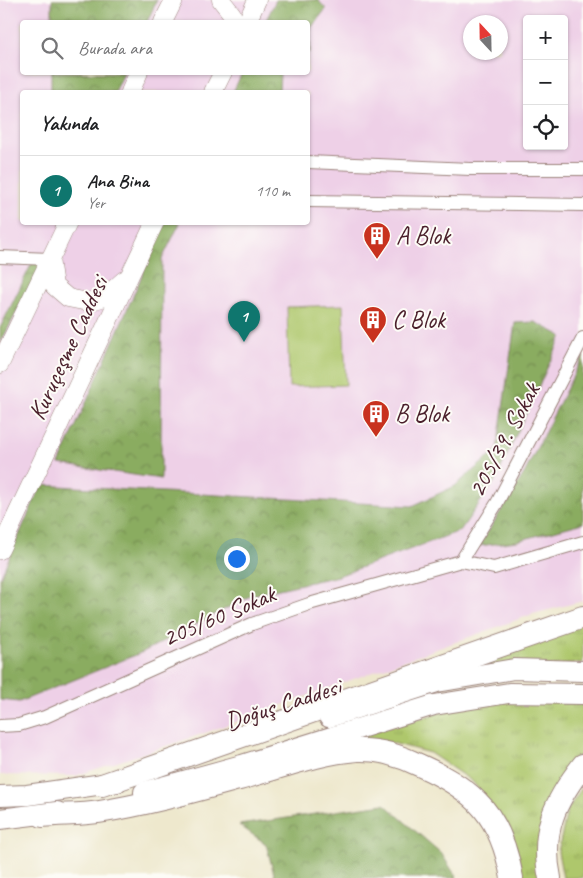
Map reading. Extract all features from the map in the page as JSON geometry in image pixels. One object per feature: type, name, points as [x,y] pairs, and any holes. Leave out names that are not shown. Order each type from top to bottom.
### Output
[{"type":"highway","points":[[102,785],[583,617]]},
{"type":"highway","points":[[42,816],[98,812],[218,785],[331,754],[358,750],[372,751],[402,757],[450,778],[472,795],[493,820],[507,850],[512,878]]},
{"type":"highway","points":[[550,878],[547,863],[547,837],[554,811],[566,787],[583,765]]},
{"type":"main road","name":"Doğuş Caddesi","points":[[0,796],[27,795],[102,785],[168,770],[437,682],[514,669],[583,671]]},
{"type":"main road","name":"Doğuş Caddesi","points":[[0,819],[42,816],[159,789],[434,705],[509,693],[583,694]]},
{"type":"street","points":[[221,0],[232,14],[233,20]]},
{"type":"street","points":[[248,20],[258,0]]},
{"type":"street","points":[[164,20],[175,2]]},
{"type":"street","points":[[131,90],[138,75]]},
{"type":"street","points":[[214,90],[222,75]]},
{"type":"street","points":[[310,162],[470,169],[583,169]]},
{"type":"street","points":[[310,201],[583,205]]},
{"type":"street","points":[[0,364],[67,225]]},
{"type":"street","name":"Kuruçeşme Caddesi","points":[[0,550],[154,225]]},
{"type":"street","points":[[0,256],[50,259]]},
{"type":"street","points":[[50,259],[54,286],[68,298],[81,301],[88,302],[105,297],[130,275]]},
{"type":"street","name":"205/39. Sokak","points":[[460,561],[497,503],[583,338]]},
{"type":"street","points":[[460,561],[494,568],[583,542]]},
{"type":"street","name":"205/60 Sokak","points":[[0,726],[19,725],[45,717],[252,624],[309,604],[460,561]]},
{"type":"shaded area","points":[[0,0],[583,0],[583,601],[533,614],[202,734],[75,776],[0,775]]},
{"type":"green space","points":[[52,0],[157,0],[148,20],[52,20]]},
{"type":"green space","points":[[276,0],[318,0],[326,9],[311,28],[310,53],[310,20],[266,20]]},
{"type":"green space","points":[[51,75],[123,75],[116,90],[51,90]]},
{"type":"green space","points":[[241,75],[280,75],[279,90],[234,90]]},
{"type":"green space","points":[[164,225],[179,225],[162,259],[161,479],[59,464]]},
{"type":"green space","points":[[32,263],[42,264],[0,344],[0,328]]},
{"type":"green space","points":[[343,305],[346,385],[289,387],[287,307]]},
{"type":"green space","points":[[535,322],[562,336],[495,481],[460,531],[338,576],[252,595],[143,652],[19,702],[0,700],[0,578],[41,485],[412,506],[455,486],[497,450],[515,323]]},
{"type":"green space","points":[[583,356],[583,523],[517,541],[479,546],[525,472]]},
{"type":"green space","points":[[583,623],[583,663],[438,674]]},
{"type":"green space","points":[[486,700],[583,703],[583,753],[574,760],[545,878],[520,878],[506,827],[473,782],[430,753],[389,742],[339,741]]},
{"type":"green space","points":[[583,786],[583,878],[563,878],[558,852],[567,811]]},
{"type":"green space","points":[[384,804],[441,853],[457,878],[275,878],[266,844],[239,825]]},
{"type":"place","name":"A Blok","points":[[377,260]]},
{"type":"place","name":"Ana Bina","points":[[244,342]]},
{"type":"place","name":"C Blok","points":[[373,344]]},
{"type":"place","name":"B Blok","points":[[376,438]]}]
